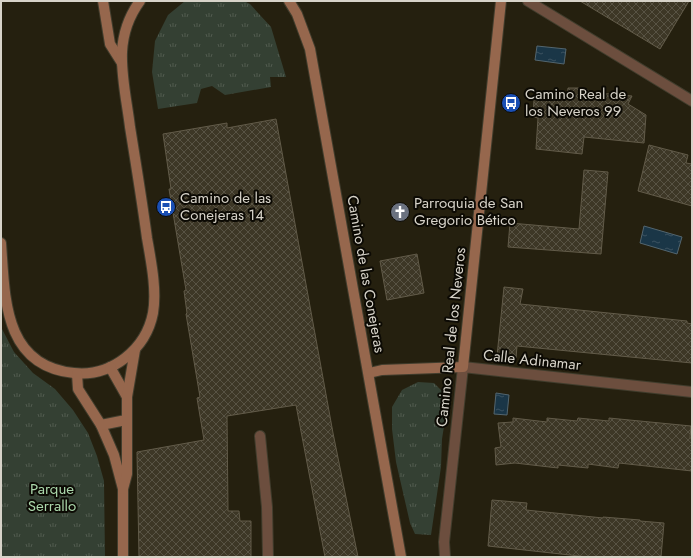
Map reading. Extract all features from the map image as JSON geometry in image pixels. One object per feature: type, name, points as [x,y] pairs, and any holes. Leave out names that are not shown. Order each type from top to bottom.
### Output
[{"type":"main road","points":[[103,1],[110,44],[122,63]]},
{"type":"main road","points":[[1,243],[8,316],[16,335],[27,351],[41,362],[58,370],[77,374],[110,368],[122,361],[135,350],[141,342],[150,323],[154,298],[152,264],[124,86],[122,63],[123,42],[126,28],[131,15],[140,1]]},
{"type":"main road","name":"Camino de las Conejeras","points":[[289,1],[297,14],[310,49],[401,557]]},
{"type":"main road","name":"Camino Real de los Neveros","points":[[463,367],[501,1]]},
{"type":"main road","points":[[123,489],[127,474],[126,396],[135,350]]},
{"type":"main road","name":"Calle Adinamar","points":[[369,373],[382,370],[463,367]]},
{"type":"main road","points":[[110,368],[126,396]]},
{"type":"main road","points":[[77,374],[78,389],[101,425],[114,455],[123,489],[124,557]]},
{"type":"main road","points":[[101,425],[126,420]]},
{"type":"street","points":[[528,1],[692,101]]},
{"type":"street","name":"Calle Adinamar","points":[[463,367],[692,392]]},
{"type":"street","name":"Camino Real de los Neveros","points":[[445,557],[444,542],[463,367]]},
{"type":"street","points":[[260,436],[267,506],[268,557]]},
{"type":"green space","points":[[185,1],[244,1],[250,4],[271,27],[286,77],[270,77],[271,87],[225,95],[212,86],[201,89],[197,103],[158,109],[152,72],[155,41],[168,15]]},
{"type":"green space","name":"Parque Serrallo","points":[[1,327],[14,352],[33,373],[55,389],[73,410],[88,433],[97,456],[104,481],[105,557],[1,557]]},
{"type":"green space","points":[[418,382],[434,383],[443,392],[447,407],[442,439],[441,467],[431,535],[415,534],[410,523],[396,462],[392,429],[392,407],[402,390]]},
{"type":"water","points":[[537,46],[566,49],[564,64],[535,60]]},
{"type":"water","points":[[644,226],[682,237],[677,254],[640,243]]},
{"type":"water","points":[[496,393],[509,395],[507,415],[494,414]]},
{"type":"building","points":[[580,1],[689,1],[660,49]]},
{"type":"building","points":[[568,88],[588,90],[588,92],[632,96],[628,104],[646,115],[644,143],[584,137],[582,154],[536,149],[538,118],[533,117],[534,99],[545,100],[545,96],[567,98]]},
{"type":"building","points":[[276,119],[333,433],[358,557],[325,557],[296,405],[227,416],[228,511],[239,511],[240,521],[251,521],[251,557],[139,557],[137,452],[204,440],[197,398],[200,397],[186,314],[184,291],[186,290],[169,189],[171,189],[163,134],[227,123],[227,128]]},
{"type":"building","points":[[649,145],[688,155],[686,163],[692,164],[692,206],[638,191]]},
{"type":"building","points":[[584,170],[608,172],[601,254],[508,247],[510,223],[579,229]]},
{"type":"building","points":[[417,254],[424,293],[387,300],[380,261]]},
{"type":"building","points":[[504,287],[523,289],[520,304],[687,321],[687,323],[692,324],[692,363],[517,346],[516,358],[497,356]]},
{"type":"building","points":[[513,418],[547,422],[547,418],[577,421],[578,418],[609,421],[609,418],[691,426],[690,438],[692,438],[692,471],[619,463],[618,468],[588,464],[588,468],[558,465],[558,468],[515,463],[496,465],[495,448],[501,447],[498,423],[513,422]]},
{"type":"building","points":[[492,500],[527,503],[526,510],[664,523],[661,557],[588,557],[488,546]]},
{"type":"place","name":"Camino Real de los Neveros 99","points":[[511,103]]},
{"type":"place","name":"Camino de las Conejeras 14","points":[[166,207]]},
{"type":"place","name":"Parroquia de San Gregorio Bético","points":[[400,212]]}]
